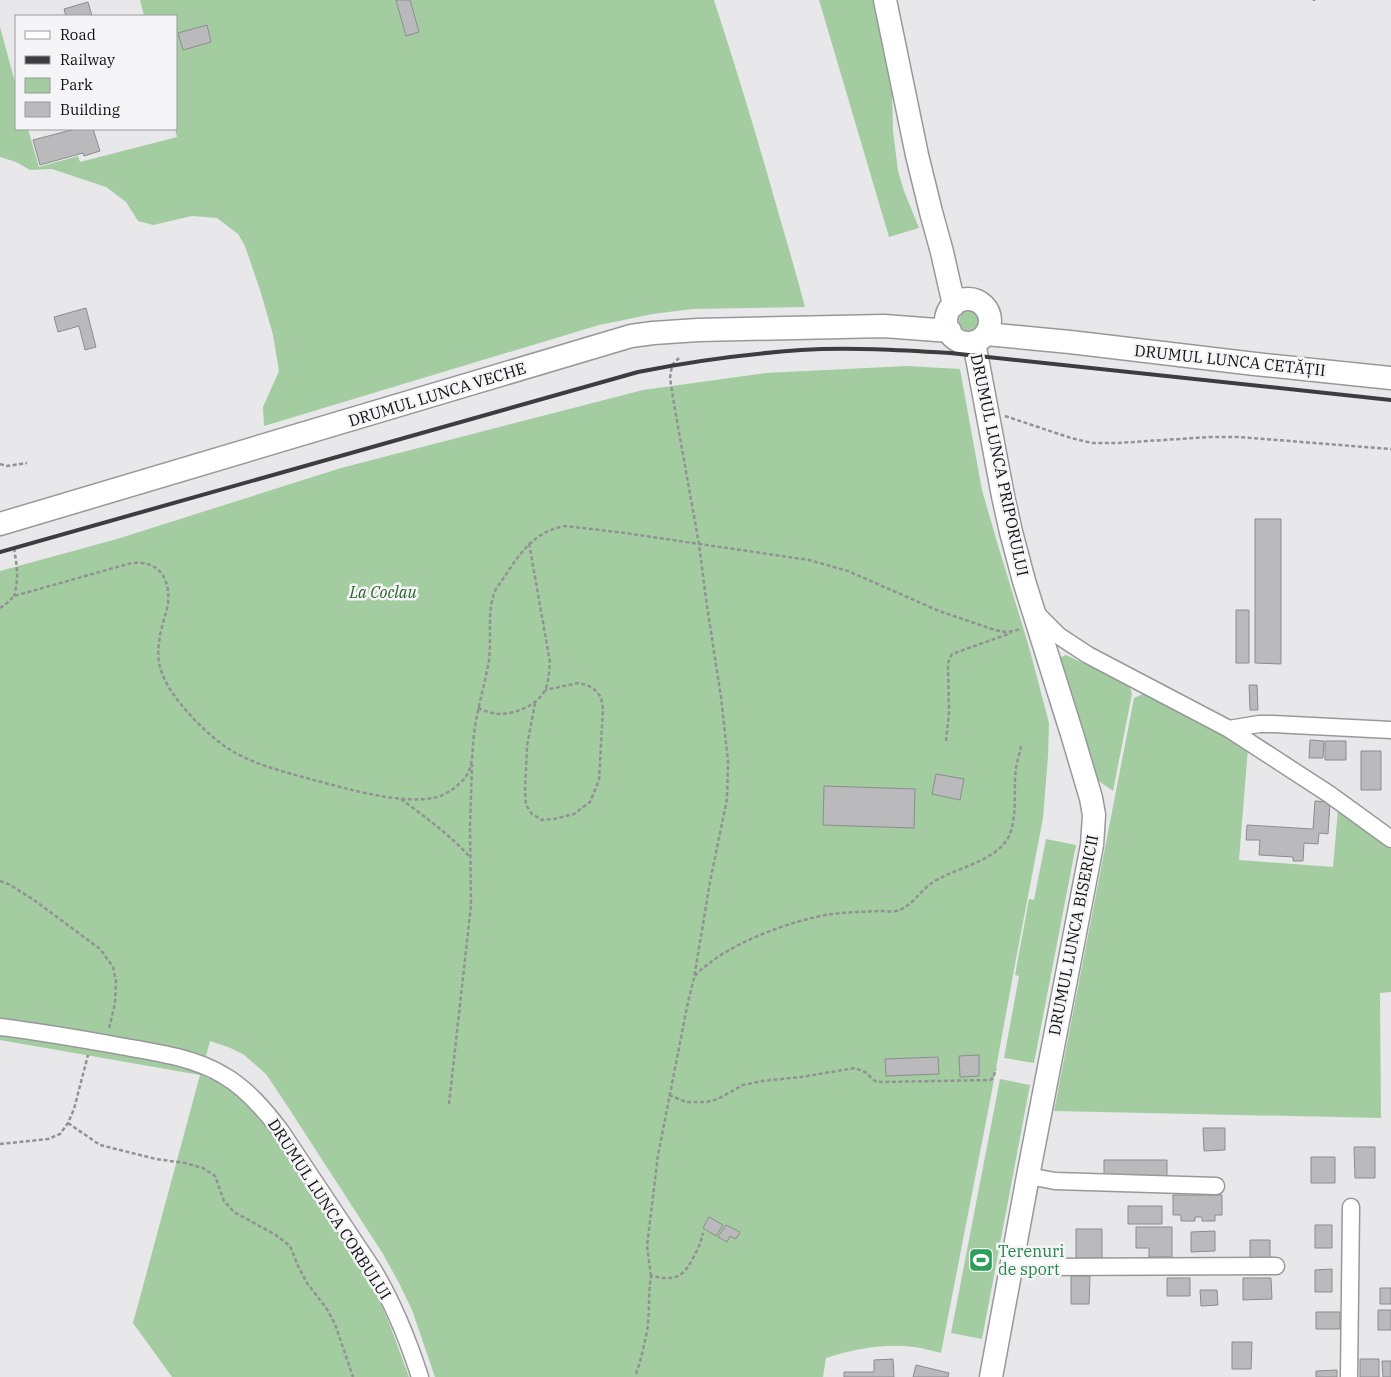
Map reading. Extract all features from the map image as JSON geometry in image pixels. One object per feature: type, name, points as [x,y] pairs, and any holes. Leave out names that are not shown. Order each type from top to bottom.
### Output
[{"type":"street","points":[[884,0],[917,155],[956,313],[979,302],[984,306],[983,331]]},
{"type":"street","name":"DRUMUL LUNCA VECHE","points":[[0,524],[631,336],[698,330],[884,326],[956,313]]},
{"type":"street","name":"DRUMUL LUNCA CETĂȚII","points":[[956,313],[954,337],[967,343],[983,331],[1255,364],[1391,378]]},
{"type":"street","name":"DRUMUL LUNCA PRIPORULUI","points":[[983,331],[987,411],[1001,488],[1011,532],[1034,610],[1059,636],[1088,655],[1229,729],[1329,794],[1391,839]]},
{"type":"street","name":"DRUMUL LUNCA BISERICII","points":[[991,1377],[1088,866],[1094,825],[1092,805],[1086,780],[1034,610]]},
{"type":"street","points":[[1229,729],[1259,724],[1273,724],[1391,730]]},
{"type":"street","name":"DRUMUL LUNCA CORBULUI","points":[[0,1027],[98,1042],[168,1056],[209,1068],[238,1085],[268,1114],[280,1130],[355,1242],[384,1289],[401,1324],[420,1377]]},
{"type":"street","points":[[1028,1176],[1044,1180],[1070,1182],[1216,1186]]},
{"type":"street","points":[[1349,1377],[1351,1207]]},
{"type":"street","points":[[1012,1265],[1039,1267],[1276,1266]]},
{"type":"path","points":[[636,1374],[647,1330],[651,1276],[647,1246],[658,1155],[694,978],[710,882],[727,799],[728,781],[728,761],[721,698],[699,544],[670,378],[672,365],[679,358]]},
{"type":"path","points":[[987,411],[1092,443],[1238,437],[1391,449]]},
{"type":"path","points":[[0,464],[7,466],[27,463]]},
{"type":"path","points":[[449,1104],[472,905],[470,826],[472,761],[478,708],[490,647],[491,604],[500,584],[529,543],[548,531],[565,526],[810,560],[833,566],[877,583],[939,611],[994,630],[1014,631]]},
{"type":"path","points":[[529,543],[550,662],[549,677],[545,690],[535,703],[527,746],[525,791],[526,805],[532,814],[542,820],[574,814],[590,802],[599,780],[603,708],[601,697],[594,689],[587,685],[578,683],[545,690]]},
{"type":"path","points":[[0,608],[14,596],[17,587],[18,568],[14,548]]},
{"type":"path","points":[[14,596],[128,564],[143,563],[156,568],[164,575],[168,588],[168,603],[159,642],[159,663],[166,681],[194,719],[229,748],[255,762],[332,785],[386,797],[400,798],[435,798],[450,791],[464,779],[472,761]]},
{"type":"path","points":[[946,741],[949,713],[948,663],[952,654],[1022,628],[1027,624],[1034,610]]},
{"type":"path","points":[[478,708],[500,714],[516,712],[535,703]]},
{"type":"path","points":[[694,978],[702,969],[718,957],[749,940],[781,927],[832,914],[896,911],[908,906],[930,884],[981,860],[995,851],[1008,837],[1013,821],[1016,768],[1021,746]]},
{"type":"path","points":[[400,798],[440,829],[470,858]]},
{"type":"path","points":[[0,881],[34,900],[100,949],[113,967],[116,981],[115,1003],[98,1042],[68,1123],[60,1134],[48,1139],[0,1144]]},
{"type":"path","points":[[669,1095],[686,1102],[707,1102],[743,1085],[762,1080],[801,1078],[855,1068],[881,1082],[990,1080],[993,1078],[996,1070]]},
{"type":"path","points":[[68,1123],[100,1145],[156,1159],[185,1163],[203,1168],[215,1176],[224,1201],[234,1212],[276,1235],[290,1246],[307,1283],[327,1309],[335,1324],[353,1377]]},
{"type":"path","points":[[651,1276],[662,1278],[675,1277],[682,1274],[688,1268],[701,1244],[703,1233]]},
{"type":"green space","points":[[140,0],[714,0],[756,134],[805,307],[692,309],[653,314],[599,325],[264,426],[263,407],[279,371],[273,335],[261,293],[245,246],[238,234],[217,218],[192,216],[153,225],[138,221],[126,202],[106,187],[52,169],[30,170],[16,162],[0,157],[0,27],[15,82],[15,130],[28,130],[39,167],[78,156],[80,162],[177,137],[175,130],[178,130],[178,15],[144,15]]},
{"type":"green space","points":[[819,0],[877,0],[892,87],[893,131],[898,171],[919,228],[889,237]]},
{"type":"green space","points":[[969,311],[976,314],[979,321],[976,328],[969,331],[962,328],[959,321],[962,314]]},
{"type":"green space","name":"La Coclau","points":[[906,366],[960,369],[982,490],[1029,647],[1049,723],[1043,818],[941,1353],[903,1346],[880,1346],[847,1352],[826,1358],[823,1377],[435,1377],[412,1310],[383,1254],[266,1074],[243,1054],[210,1041],[201,1075],[225,1086],[243,1101],[281,1145],[369,1281],[386,1315],[409,1377],[172,1377],[133,1323],[200,1075],[0,1040],[0,571],[117,539],[341,468],[643,390],[765,373]]},
{"type":"green space","points":[[1066,655],[1130,687],[1132,694],[1113,791],[1096,779],[1059,662],[1061,657]]},
{"type":"green space","points":[[1145,693],[1248,748],[1239,860],[1333,867],[1338,809],[1391,849],[1391,992],[1380,993],[1381,1118],[1054,1111],[1134,698]]},
{"type":"green space","points":[[1046,839],[1076,845],[1034,1063],[1004,1058],[1019,976],[1015,975],[1029,899],[1034,900]]},
{"type":"green space","name":"Terenuri de sport","points":[[1000,1079],[1030,1085],[982,1339],[951,1333]]},
{"type":"building","points":[[396,0],[410,0],[419,32],[406,36]]},
{"type":"building","points":[[88,2],[92,15],[66,15],[64,9]]},
{"type":"building","points":[[207,25],[211,42],[183,50],[178,33]]},
{"type":"building","points":[[71,130],[93,130],[100,151],[84,156],[83,153],[40,165],[33,140]]},
{"type":"building","points":[[86,308],[96,347],[85,350],[79,326],[58,332],[54,317]]},
{"type":"building","points":[[1255,519],[1281,519],[1281,664],[1255,663]]},
{"type":"building","points":[[1236,610],[1249,610],[1249,663],[1236,663]]},
{"type":"building","points":[[1249,685],[1257,685],[1258,710],[1250,710]]},
{"type":"building","points":[[1310,740],[1324,741],[1323,758],[1309,758]]},
{"type":"building","points":[[1325,741],[1346,741],[1346,760],[1325,760]]},
{"type":"building","points":[[1361,751],[1381,751],[1381,790],[1361,790]]},
{"type":"building","points":[[936,774],[964,779],[960,800],[932,794]]},
{"type":"building","points":[[824,786],[915,789],[914,828],[823,825]]},
{"type":"building","points":[[1315,801],[1330,802],[1328,834],[1319,833],[1318,844],[1304,843],[1303,861],[1293,861],[1293,857],[1259,855],[1260,840],[1246,840],[1247,825],[1313,829]]},
{"type":"building","points":[[979,1055],[979,1076],[960,1077],[959,1056]]},
{"type":"building","points":[[938,1057],[939,1074],[886,1076],[885,1059]]},
{"type":"building","points":[[1203,1128],[1225,1128],[1225,1150],[1204,1151]]},
{"type":"building","points":[[1354,1147],[1375,1147],[1375,1178],[1355,1178]]},
{"type":"building","points":[[1311,1157],[1335,1157],[1335,1183],[1311,1183]]},
{"type":"building","points":[[1104,1160],[1167,1160],[1167,1177],[1104,1177]]},
{"type":"building","points":[[1173,1195],[1222,1195],[1222,1215],[1215,1215],[1215,1221],[1202,1221],[1202,1217],[1195,1217],[1195,1221],[1181,1221],[1181,1215],[1173,1215]]},
{"type":"building","points":[[1128,1206],[1162,1206],[1162,1224],[1128,1224]]},
{"type":"building","points":[[709,1217],[723,1225],[716,1236],[703,1228]]},
{"type":"building","points":[[726,1225],[740,1232],[736,1239],[730,1236],[727,1242],[718,1237]]},
{"type":"building","points":[[1315,1225],[1332,1225],[1332,1248],[1315,1248]]},
{"type":"building","points":[[1136,1227],[1172,1227],[1172,1257],[1149,1257],[1149,1248],[1136,1248]]},
{"type":"building","points":[[1076,1229],[1102,1229],[1102,1258],[1076,1258]]},
{"type":"building","points":[[1215,1231],[1215,1251],[1191,1252],[1191,1232]]},
{"type":"building","points":[[1250,1240],[1270,1240],[1270,1258],[1250,1258]]},
{"type":"building","points":[[1332,1269],[1332,1292],[1315,1292],[1315,1270]]},
{"type":"building","points":[[1071,1276],[1090,1276],[1089,1304],[1071,1304]]},
{"type":"building","points":[[1167,1278],[1190,1278],[1190,1296],[1167,1296]]},
{"type":"building","points":[[1243,1278],[1271,1278],[1272,1299],[1243,1300]]},
{"type":"building","points":[[1380,1288],[1391,1288],[1391,1304],[1380,1304]]},
{"type":"building","points":[[1200,1290],[1217,1290],[1218,1305],[1201,1306]]},
{"type":"building","points":[[1378,1310],[1391,1310],[1391,1330],[1378,1330]]},
{"type":"building","points":[[1316,1312],[1340,1312],[1340,1329],[1316,1329]]},
{"type":"building","points":[[1232,1342],[1252,1342],[1251,1369],[1232,1369]]},
{"type":"building","points":[[893,1359],[894,1377],[844,1377],[844,1372],[874,1372],[874,1360]]},
{"type":"building","points":[[1360,1359],[1379,1359],[1379,1377],[1360,1377]]},
{"type":"building","points":[[1382,1361],[1391,1361],[1391,1377],[1383,1377]]},
{"type":"building","points":[[916,1365],[949,1373],[948,1377],[913,1377]]},
{"type":"building","points":[[1337,1370],[1337,1377],[1316,1377],[1316,1371]]},
{"type":"railway","points":[[0,552],[638,372],[699,361],[760,354],[838,349],[950,353],[1391,400]]},
{"type":"place","name":"Terenuri de sport","points":[[981,1260]]}]
